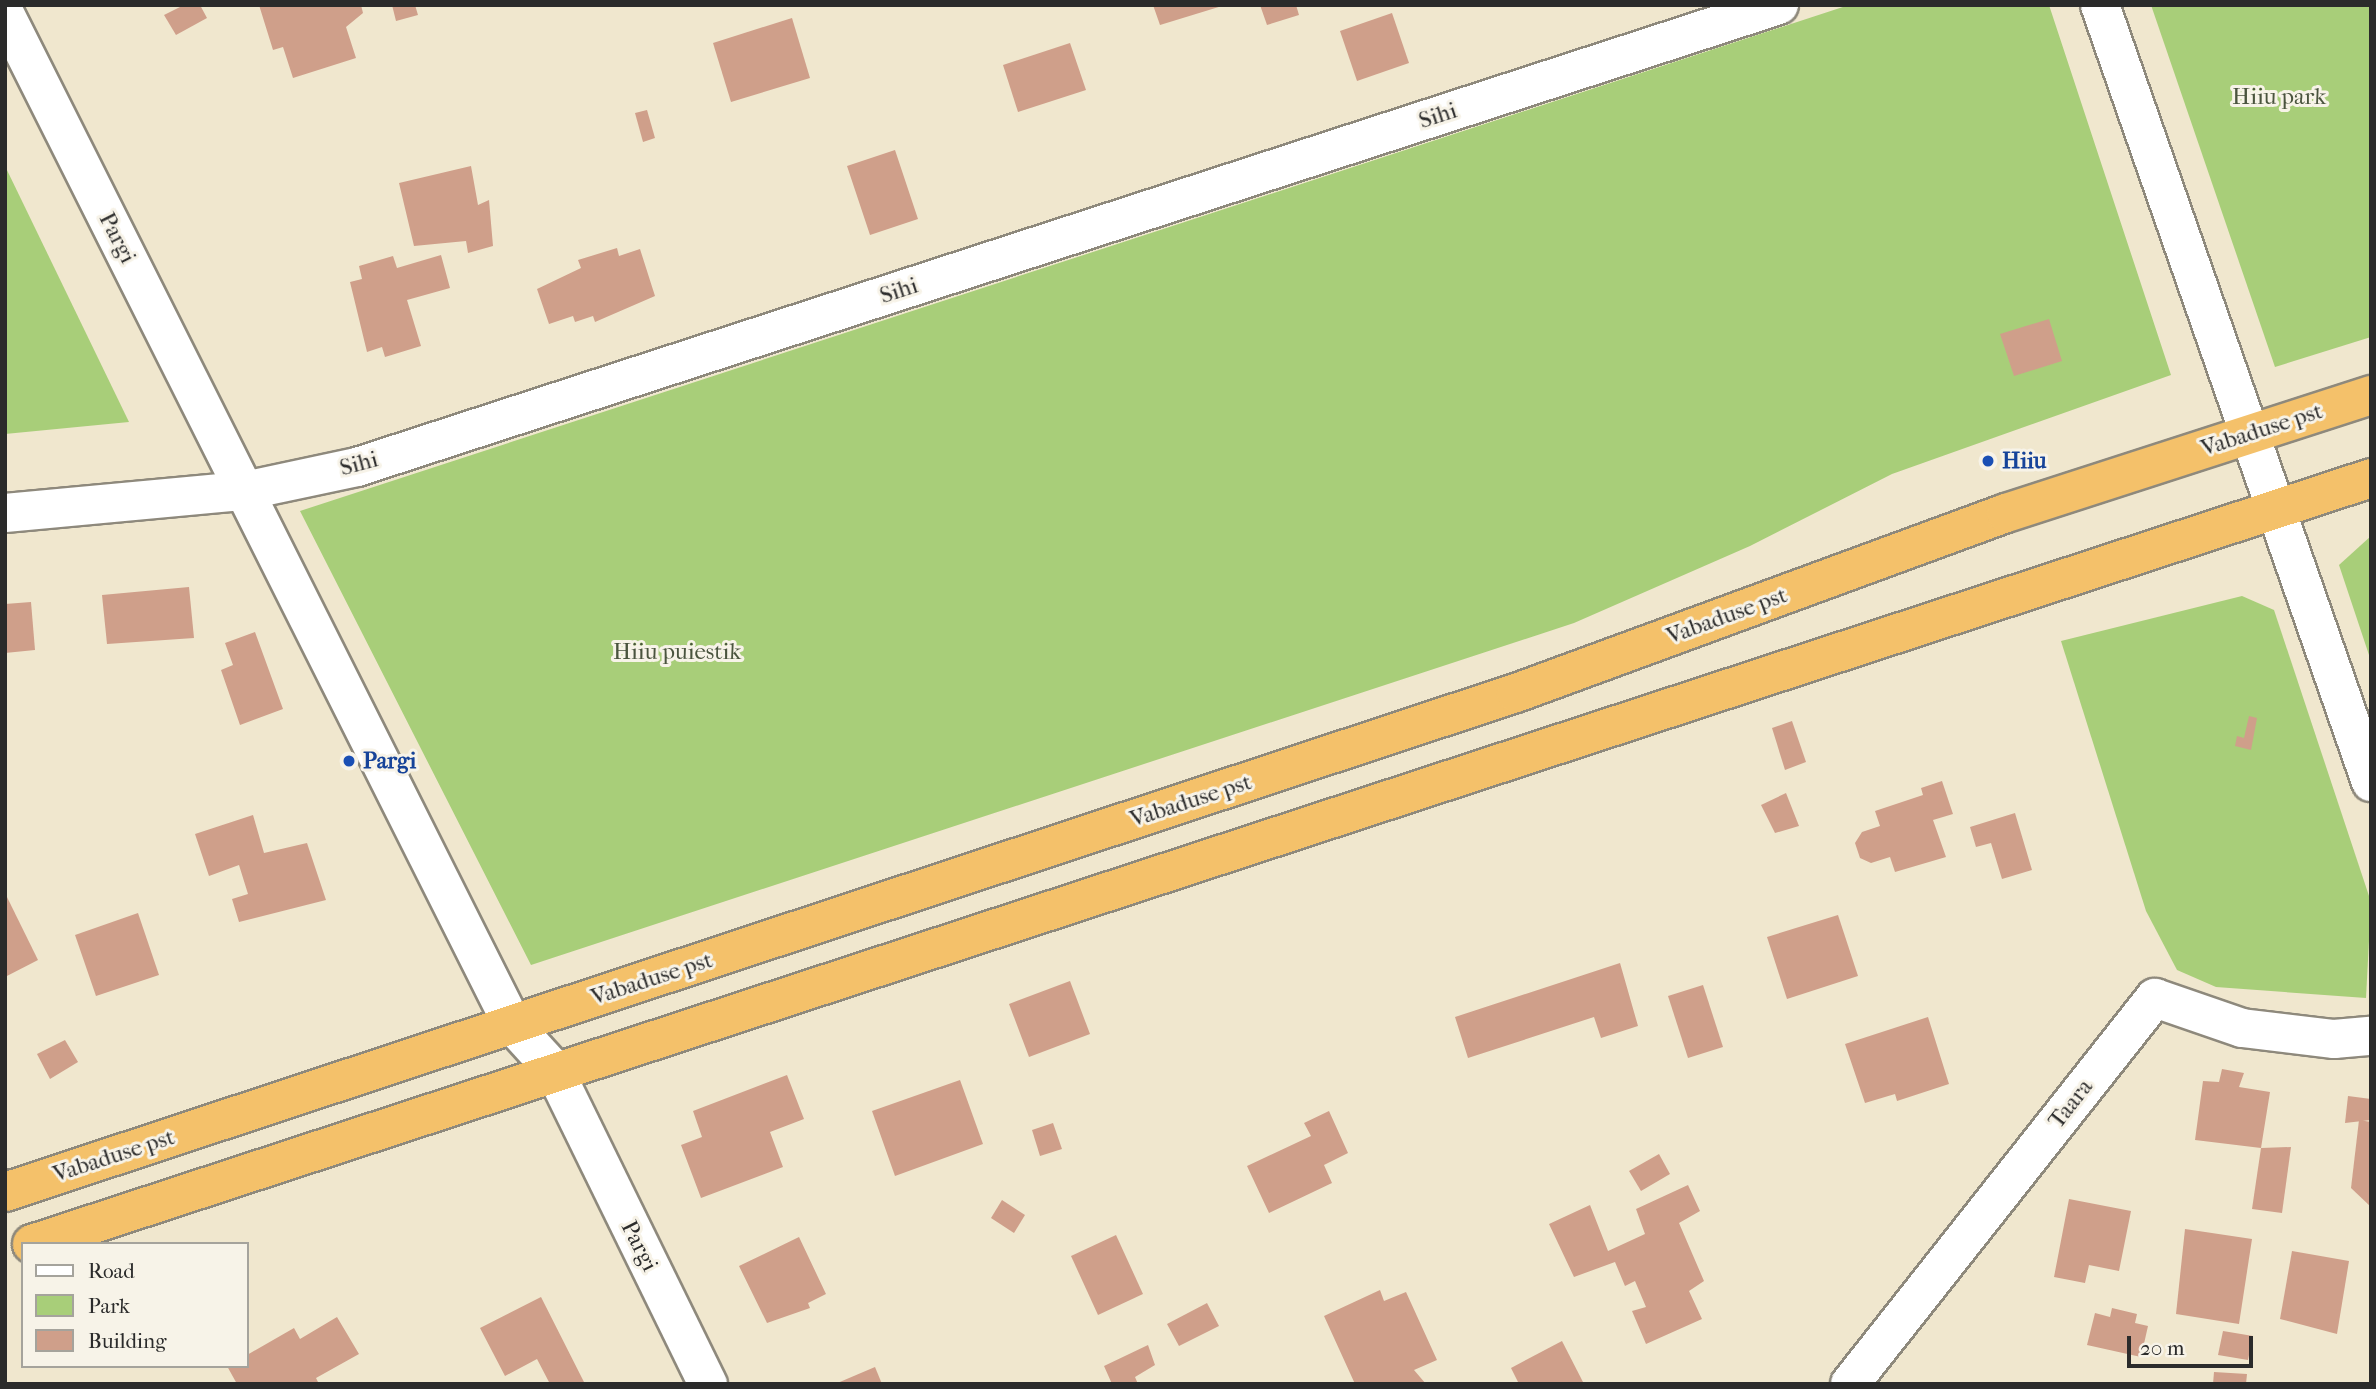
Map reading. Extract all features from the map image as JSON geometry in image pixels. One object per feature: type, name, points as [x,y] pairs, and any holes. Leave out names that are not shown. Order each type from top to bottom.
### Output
[{"type":"highway","name":"Vabaduse pst","points":[[5,1192],[1516,693],[2006,513],[2371,395]]},
{"type":"highway","points":[[38,1242],[554,1070],[2371,478]]},
{"type":"street","name":"Sihi","points":[[5,513],[244,491],[357,467],[1779,5]]},
{"type":"street","points":[[2100,5],[2248,435],[2279,508],[2371,782]]},
{"type":"street","name":"Pargi","points":[[5,14],[512,1024],[554,1070],[708,1384]]},
{"type":"street","name":"Taara","points":[[1850,1384],[2155,998],[2242,1028],[2334,1039],[2371,1035]]},
{"type":"green space","name":"Hiiu puiestik","points":[[1849,5],[2049,5],[2171,375],[1892,474],[1750,546],[1574,623],[531,965],[300,511]]},
{"type":"green space","name":"Hiiu park","points":[[2151,5],[2371,5],[2371,337],[2275,367]]},
{"type":"green space","points":[[5,166],[129,422],[5,434]]},
{"type":"green space","points":[[2371,536],[2371,661],[2339,565]]},
{"type":"green space","points":[[2242,596],[2274,610],[2371,902],[2366,998],[2216,987],[2177,970],[2146,911],[2061,641]]},
{"type":"building","points":[[184,5],[200,5],[207,18],[176,35],[164,15]]},
{"type":"building","points":[[259,5],[361,5],[363,13],[346,27],[356,58],[293,78],[283,47],[273,50]]},
{"type":"building","points":[[392,5],[415,5],[418,15],[396,21]]},
{"type":"building","points":[[1153,5],[1222,5],[1222,6],[1160,25]]},
{"type":"building","points":[[1260,5],[1296,5],[1299,15],[1267,25]]},
{"type":"building","points":[[1392,13],[1409,63],[1357,81],[1340,31]]},
{"type":"building","points":[[792,18],[810,78],[731,102],[713,43]]},
{"type":"building","points":[[1070,43],[1086,90],[1018,112],[1003,65]]},
{"type":"building","points":[[647,110],[655,138],[643,142],[635,113]]},
{"type":"building","points":[[895,150],[918,219],[870,235],[847,166]]},
{"type":"building","points":[[471,166],[478,205],[489,200],[493,246],[468,253],[466,241],[414,246],[399,183]]},
{"type":"building","points":[[617,248],[619,256],[640,249],[655,296],[595,322],[593,316],[575,322],[573,316],[549,324],[537,289],[581,268],[578,260]]},
{"type":"building","points":[[441,255],[450,288],[407,300],[421,346],[385,357],[382,347],[367,352],[350,282],[362,279],[359,266],[393,256],[397,268]]},
{"type":"building","points":[[2049,319],[2062,361],[2014,376],[2000,334]]},
{"type":"building","points":[[189,587],[194,638],[107,644],[102,595]]},
{"type":"building","points":[[31,602],[35,650],[5,653],[5,604]]},
{"type":"building","points":[[255,632],[283,709],[240,725],[221,670],[233,665],[225,643]]},
{"type":"building","points":[[2249,716],[2257,718],[2251,750],[2235,746],[2237,736],[2244,738]]},
{"type":"building","points":[[1792,721],[1806,762],[1785,770],[1772,728]]},
{"type":"building","points":[[1942,781],[1953,814],[1933,820],[1946,857],[1895,872],[1890,857],[1871,863],[1860,858],[1855,843],[1862,832],[1880,826],[1875,811],[1923,795],[1921,788]]},
{"type":"building","points":[[1786,793],[1799,826],[1775,833],[1761,805]]},
{"type":"building","points":[[2015,813],[2032,870],[2002,879],[1991,843],[1976,847],[1970,827]]},
{"type":"building","points":[[253,815],[264,853],[307,843],[326,900],[239,922],[232,899],[248,894],[239,865],[209,876],[195,834]]},
{"type":"building","points":[[5,893],[38,960],[5,977]]},
{"type":"building","points":[[138,913],[159,975],[96,996],[75,935]]},
{"type":"building","points":[[1838,915],[1858,976],[1787,999],[1767,937]]},
{"type":"building","points":[[1620,963],[1638,1026],[1601,1038],[1594,1017],[1468,1058],[1455,1017]]},
{"type":"building","points":[[1070,981],[1090,1034],[1029,1057],[1009,1004]]},
{"type":"building","points":[[1703,985],[1723,1047],[1688,1058],[1668,996]]},
{"type":"building","points":[[1928,1017],[1949,1084],[1897,1101],[1895,1094],[1865,1103],[1845,1044]]},
{"type":"building","points":[[65,1040],[78,1062],[50,1079],[37,1054]]},
{"type":"building","points":[[2222,1069],[2244,1073],[2239,1087],[2270,1092],[2261,1148],[2195,1140],[2203,1081],[2219,1082]]},
{"type":"building","points":[[787,1075],[804,1119],[770,1132],[783,1167],[701,1198],[681,1145],[702,1137],[693,1111]]},
{"type":"building","points":[[960,1080],[983,1144],[895,1176],[872,1111]]},
{"type":"building","points":[[2348,1096],[2371,1099],[2371,1120],[2345,1123]]},
{"type":"building","points":[[1329,1111],[1348,1153],[1324,1165],[1332,1183],[1269,1213],[1247,1166],[1311,1136],[1304,1123]]},
{"type":"building","points":[[2359,1120],[2371,1122],[2371,1207],[2351,1188]]},
{"type":"building","points":[[1053,1123],[1062,1149],[1040,1156],[1032,1130]]},
{"type":"building","points":[[2291,1147],[2282,1213],[2252,1209],[2261,1148]]},
{"type":"building","points":[[1659,1154],[1670,1174],[1641,1191],[1629,1171]]},
{"type":"building","points":[[1688,1185],[1700,1211],[1679,1223],[1704,1281],[1689,1291],[1702,1319],[1646,1344],[1632,1311],[1646,1307],[1635,1281],[1625,1286],[1615,1262],[1574,1277],[1549,1224],[1590,1205],[1608,1251],[1645,1234],[1636,1209]]},
{"type":"building","points":[[2069,1199],[2131,1211],[2119,1271],[2089,1265],[2085,1283],[2054,1277]]},
{"type":"building","points":[[1002,1200],[1025,1215],[1014,1233],[991,1218]]},
{"type":"building","points":[[2185,1229],[2252,1239],[2239,1324],[2176,1314]]},
{"type":"building","points":[[1116,1235],[1143,1294],[1098,1315],[1071,1256]]},
{"type":"building","points":[[799,1237],[826,1294],[808,1303],[810,1308],[767,1323],[739,1266]]},
{"type":"building","points":[[2292,1251],[2349,1261],[2337,1334],[2280,1319]]},
{"type":"building","points":[[1380,1290],[1384,1301],[1406,1292],[1437,1360],[1414,1370],[1426,1384],[1355,1384],[1324,1316]]},
{"type":"building","points":[[541,1297],[585,1384],[550,1384],[537,1359],[505,1376],[480,1328]]},
{"type":"building","points":[[1207,1303],[1219,1326],[1179,1346],[1167,1324]]},
{"type":"building","points":[[2112,1308],[2137,1314],[2135,1323],[2148,1326],[2141,1357],[2087,1345],[2095,1313],[2110,1317]]},
{"type":"building","points":[[337,1317],[359,1354],[316,1378],[319,1384],[237,1384],[228,1368],[248,1368],[248,1354],[294,1328],[300,1339]]},
{"type":"building","points":[[2223,1331],[2253,1336],[2248,1360],[2218,1355]]},
{"type":"building","points":[[1562,1341],[1584,1384],[1519,1384],[1511,1368]]},
{"type":"building","points":[[1148,1345],[1155,1365],[1135,1377],[1138,1384],[1112,1384],[1104,1366]]},
{"type":"building","points":[[875,1367],[882,1384],[835,1384]]},
{"type":"building","points":[[2214,1372],[2247,1374],[2246,1384],[2213,1384]]},
{"type":"place","name":"Hiiu","points":[[1988,461]]},
{"type":"place","name":"Pargi","points":[[349,761]]}]
